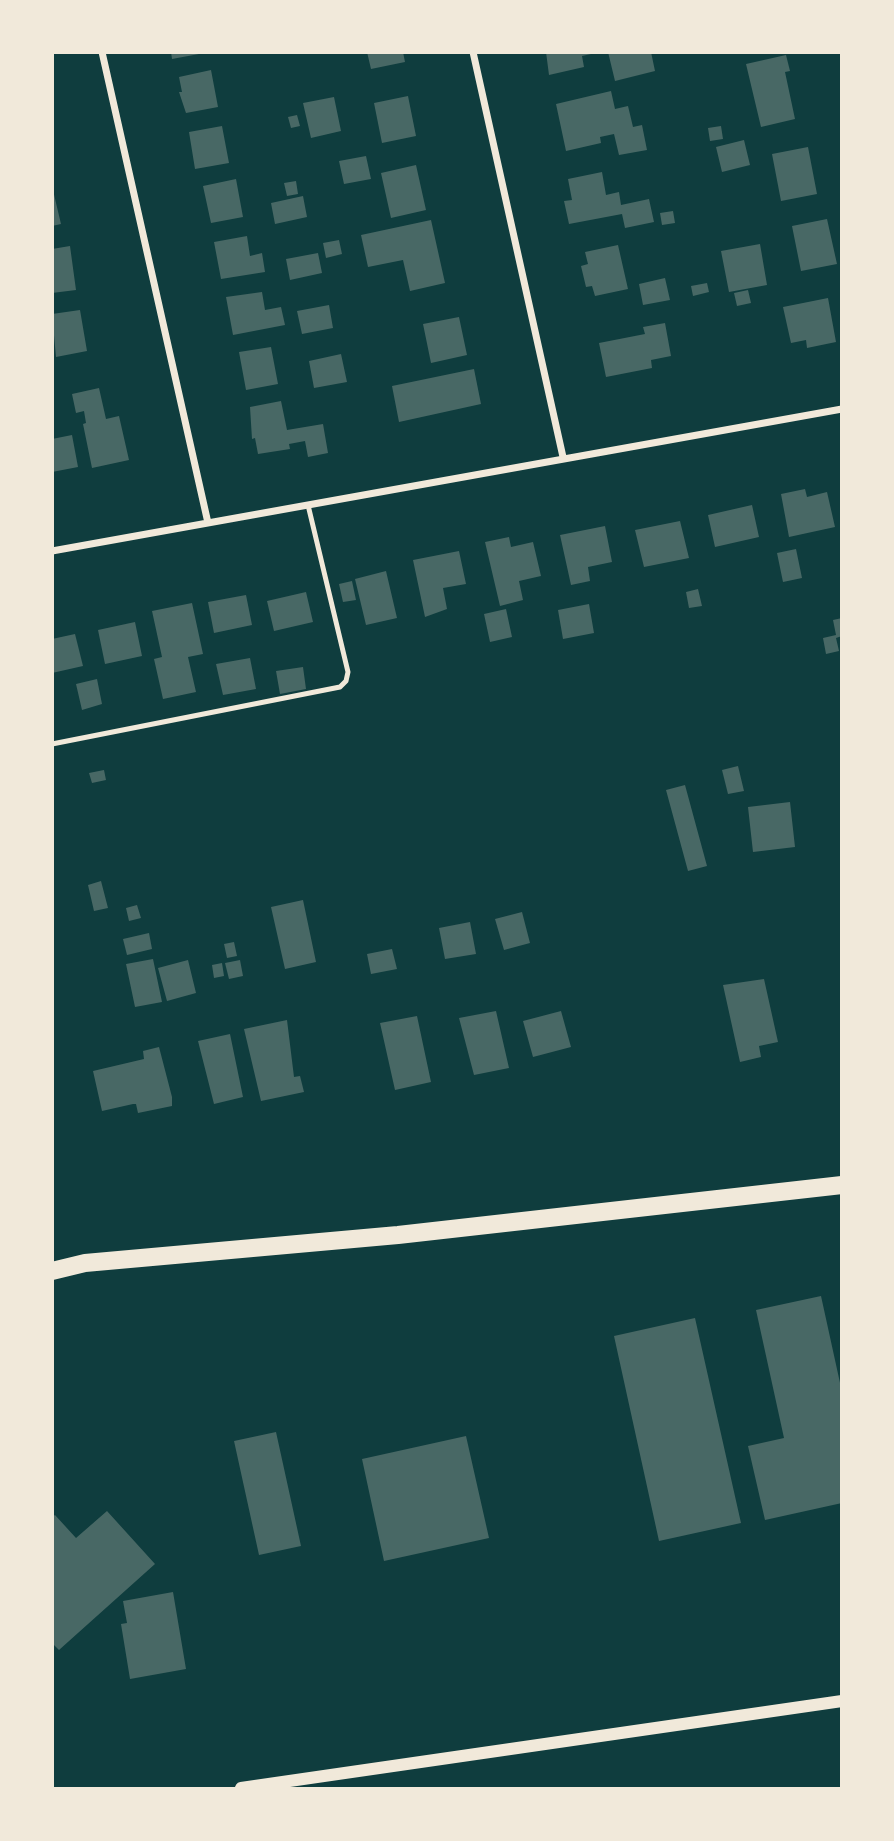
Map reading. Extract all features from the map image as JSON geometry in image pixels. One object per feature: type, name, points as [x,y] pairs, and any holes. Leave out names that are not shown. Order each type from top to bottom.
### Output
[{"type":"main road","points":[[52,1271],[85,1263],[411,1233],[842,1185]]},
{"type":"street","points":[[102,52],[208,523]]},
{"type":"street","points":[[473,52],[563,457]]},
{"type":"street","points":[[52,551],[563,457],[842,409]]},
{"type":"street","points":[[241,1788],[842,1701]]},
{"type":"lane","points":[[52,744],[340,687],[346,681],[348,672],[308,505]]},
{"type":"building","points":[[171,52],[198,52],[199,54],[172,59]]},
{"type":"building","points":[[367,52],[403,52],[405,62],[371,69]]},
{"type":"building","points":[[546,52],[591,54],[582,56],[584,67],[549,75]]},
{"type":"building","points":[[608,52],[651,52],[655,71],[615,81]]},
{"type":"building","points":[[786,55],[790,71],[785,72],[795,119],[761,127],[746,64]]},
{"type":"building","points":[[211,70],[218,107],[186,113],[179,92],[182,92],[179,77]]},
{"type":"building","points":[[611,91],[615,109],[628,106],[633,127],[642,125],[647,150],[619,155],[614,134],[600,137],[601,143],[566,151],[556,104]]},
{"type":"building","points":[[408,96],[416,136],[382,143],[374,103]]},
{"type":"building","points":[[334,97],[341,131],[311,138],[303,103]]},
{"type":"building","points":[[297,115],[300,126],[291,128],[288,117]]},
{"type":"building","points":[[222,126],[229,163],[195,169],[189,132]]},
{"type":"building","points":[[721,126],[723,139],[710,141],[708,128]]},
{"type":"building","points":[[744,140],[750,165],[722,172],[716,147]]},
{"type":"building","points":[[808,147],[817,194],[781,201],[772,154]]},
{"type":"building","points":[[366,156],[371,179],[344,184],[339,161]]},
{"type":"building","points":[[416,165],[426,210],[391,218],[381,173]]},
{"type":"building","points":[[602,172],[606,195],[619,192],[621,205],[649,199],[654,222],[625,228],[622,214],[569,224],[564,201],[572,200],[568,179]]},
{"type":"building","points":[[236,179],[243,217],[211,223],[203,186]]},
{"type":"building","points":[[296,181],[298,194],[287,196],[284,183]]},
{"type":"building","points":[[52,186],[61,224],[52,226]]},
{"type":"building","points":[[303,196],[307,217],[275,224],[271,203]]},
{"type":"building","points":[[673,211],[675,223],[662,225],[660,213]]},
{"type":"building","points":[[827,219],[837,264],[801,271],[792,226]]},
{"type":"building","points":[[431,220],[445,283],[410,291],[403,260],[368,267],[361,235]]},
{"type":"building","points":[[247,236],[250,256],[262,253],[265,272],[221,279],[214,242]]},
{"type":"building","points":[[339,240],[342,254],[326,258],[323,243]]},
{"type":"building","points":[[760,244],[767,285],[729,292],[721,251]]},
{"type":"building","points":[[618,245],[628,289],[595,296],[592,286],[586,287],[581,266],[588,264],[585,252]]},
{"type":"building","points":[[70,246],[76,290],[52,293],[52,249]]},
{"type":"building","points":[[318,253],[322,273],[290,280],[286,259]]},
{"type":"building","points":[[665,278],[670,300],[643,305],[639,284]]},
{"type":"building","points":[[707,283],[709,292],[693,296],[691,286]]},
{"type":"building","points":[[748,290],[751,303],[737,306],[734,293]]},
{"type":"building","points":[[262,292],[265,310],[281,307],[285,325],[233,335],[226,297]]},
{"type":"building","points":[[828,298],[836,342],[807,348],[806,340],[791,343],[783,307]]},
{"type":"building","points":[[329,305],[333,328],[302,334],[297,311]]},
{"type":"building","points":[[80,310],[87,351],[56,357],[52,314]]},
{"type":"building","points":[[459,317],[467,355],[431,363],[423,324]]},
{"type":"building","points":[[665,323],[671,356],[651,360],[652,368],[606,377],[599,343],[645,334],[643,327]]},
{"type":"building","points":[[271,347],[278,384],[246,390],[239,352]]},
{"type":"building","points":[[341,354],[347,382],[314,388],[309,361]]},
{"type":"building","points":[[474,369],[481,404],[399,422],[392,386]]},
{"type":"building","points":[[99,388],[106,419],[119,416],[129,460],[92,468],[83,424],[86,423],[84,411],[76,413],[72,394]]},
{"type":"building","points":[[281,401],[287,430],[323,424],[328,453],[308,457],[305,441],[289,444],[290,449],[258,454],[255,438],[252,439],[250,407]]},
{"type":"building","points":[[72,435],[78,467],[52,472],[52,439]]},
{"type":"building","points":[[805,489],[807,497],[827,492],[835,527],[789,537],[781,494]]},
{"type":"building","points":[[752,505],[759,537],[715,547],[708,515]]},
{"type":"building","points":[[680,521],[689,558],[644,567],[635,530]]},
{"type":"building","points":[[605,526],[612,562],[588,567],[590,581],[571,585],[560,535]]},
{"type":"building","points":[[509,537],[511,547],[533,542],[541,576],[519,581],[523,600],[500,606],[485,542]]},
{"type":"building","points":[[796,549],[802,578],[783,582],[777,553]]},
{"type":"building","points":[[459,551],[466,584],[443,588],[447,609],[425,617],[413,560]]},
{"type":"building","points":[[386,571],[397,618],[366,625],[355,579]]},
{"type":"building","points":[[352,581],[356,600],[343,602],[339,584]]},
{"type":"building","points":[[698,589],[702,606],[689,608],[686,592]]},
{"type":"building","points":[[306,592],[313,622],[274,631],[267,601]]},
{"type":"building","points":[[246,595],[252,625],[214,633],[208,602]]},
{"type":"building","points":[[192,603],[203,654],[188,657],[196,692],[163,699],[154,659],[162,657],[152,611]]},
{"type":"building","points":[[589,604],[594,633],[563,639],[558,610]]},
{"type":"building","points":[[506,609],[512,637],[490,642],[484,614]]},
{"type":"building","points":[[842,618],[842,636],[836,638],[839,651],[826,654],[823,638],[836,635],[833,620]]},
{"type":"building","points":[[135,622],[142,656],[105,664],[98,630]]},
{"type":"building","points":[[75,634],[83,666],[52,673],[52,639]]},
{"type":"building","points":[[250,658],[256,689],[223,695],[216,664]]},
{"type":"building","points":[[303,667],[306,689],[280,694],[276,671]]},
{"type":"building","points":[[97,679],[102,704],[82,710],[76,684]]},
{"type":"building","points":[[738,766],[744,791],[728,794],[722,770]]},
{"type":"building","points":[[104,770],[106,780],[92,783],[89,773]]},
{"type":"building","points":[[685,785],[707,866],[688,871],[666,790]]},
{"type":"building","points":[[790,802],[795,847],[753,852],[748,807]]},
{"type":"building","points":[[101,881],[108,908],[94,911],[88,885]]},
{"type":"building","points":[[303,900],[316,962],[285,969],[271,907]]},
{"type":"building","points":[[137,905],[141,918],[129,921],[126,908]]},
{"type":"building","points":[[522,912],[530,943],[504,950],[495,919]]},
{"type":"building","points":[[470,922],[476,954],[445,959],[439,928]]},
{"type":"building","points":[[149,933],[152,949],[127,955],[123,939]]},
{"type":"building","points":[[234,942],[237,956],[227,958],[224,944]]},
{"type":"building","points":[[392,949],[397,969],[371,974],[367,954]]},
{"type":"building","points":[[153,959],[162,1002],[135,1007],[126,964]]},
{"type":"building","points":[[188,960],[196,993],[167,1001],[158,968]]},
{"type":"building","points":[[240,960],[243,976],[229,979],[225,963]]},
{"type":"building","points":[[222,963],[224,976],[214,978],[212,965]]},
{"type":"building","points":[[764,979],[778,1042],[759,1046],[761,1057],[740,1062],[723,985]]},
{"type":"building","points":[[496,1011],[509,1068],[474,1075],[459,1018]]},
{"type":"building","points":[[561,1011],[571,1047],[533,1057],[523,1021]]},
{"type":"building","points":[[417,1016],[431,1082],[395,1090],[380,1023]]},
{"type":"building","points":[[287,1020],[294,1077],[300,1076],[304,1092],[261,1101],[244,1029]]},
{"type":"building","points":[[230,1034],[243,1097],[214,1104],[198,1041]]},
{"type":"building","points":[[159,1047],[172,1106],[138,1113],[136,1104],[133,1104],[102,1111],[93,1071],[144,1059],[143,1051]]},
{"type":"building","points":[[821,1296],[842,1392],[842,1503],[765,1520],[748,1446],[784,1438],[756,1310]]},
{"type":"building","points":[[695,1318],[741,1523],[659,1541],[614,1336]]},
{"type":"building","points":[[276,1432],[301,1546],[259,1555],[234,1441]]},
{"type":"building","points":[[466,1436],[489,1538],[384,1561],[362,1459]]},
{"type":"building","points":[[107,1511],[155,1564],[59,1650],[52,1643],[52,1517],[55,1515],[76,1538]]},
{"type":"building","points":[[173,1592],[186,1669],[130,1679],[121,1624],[127,1623],[123,1601]]}]
